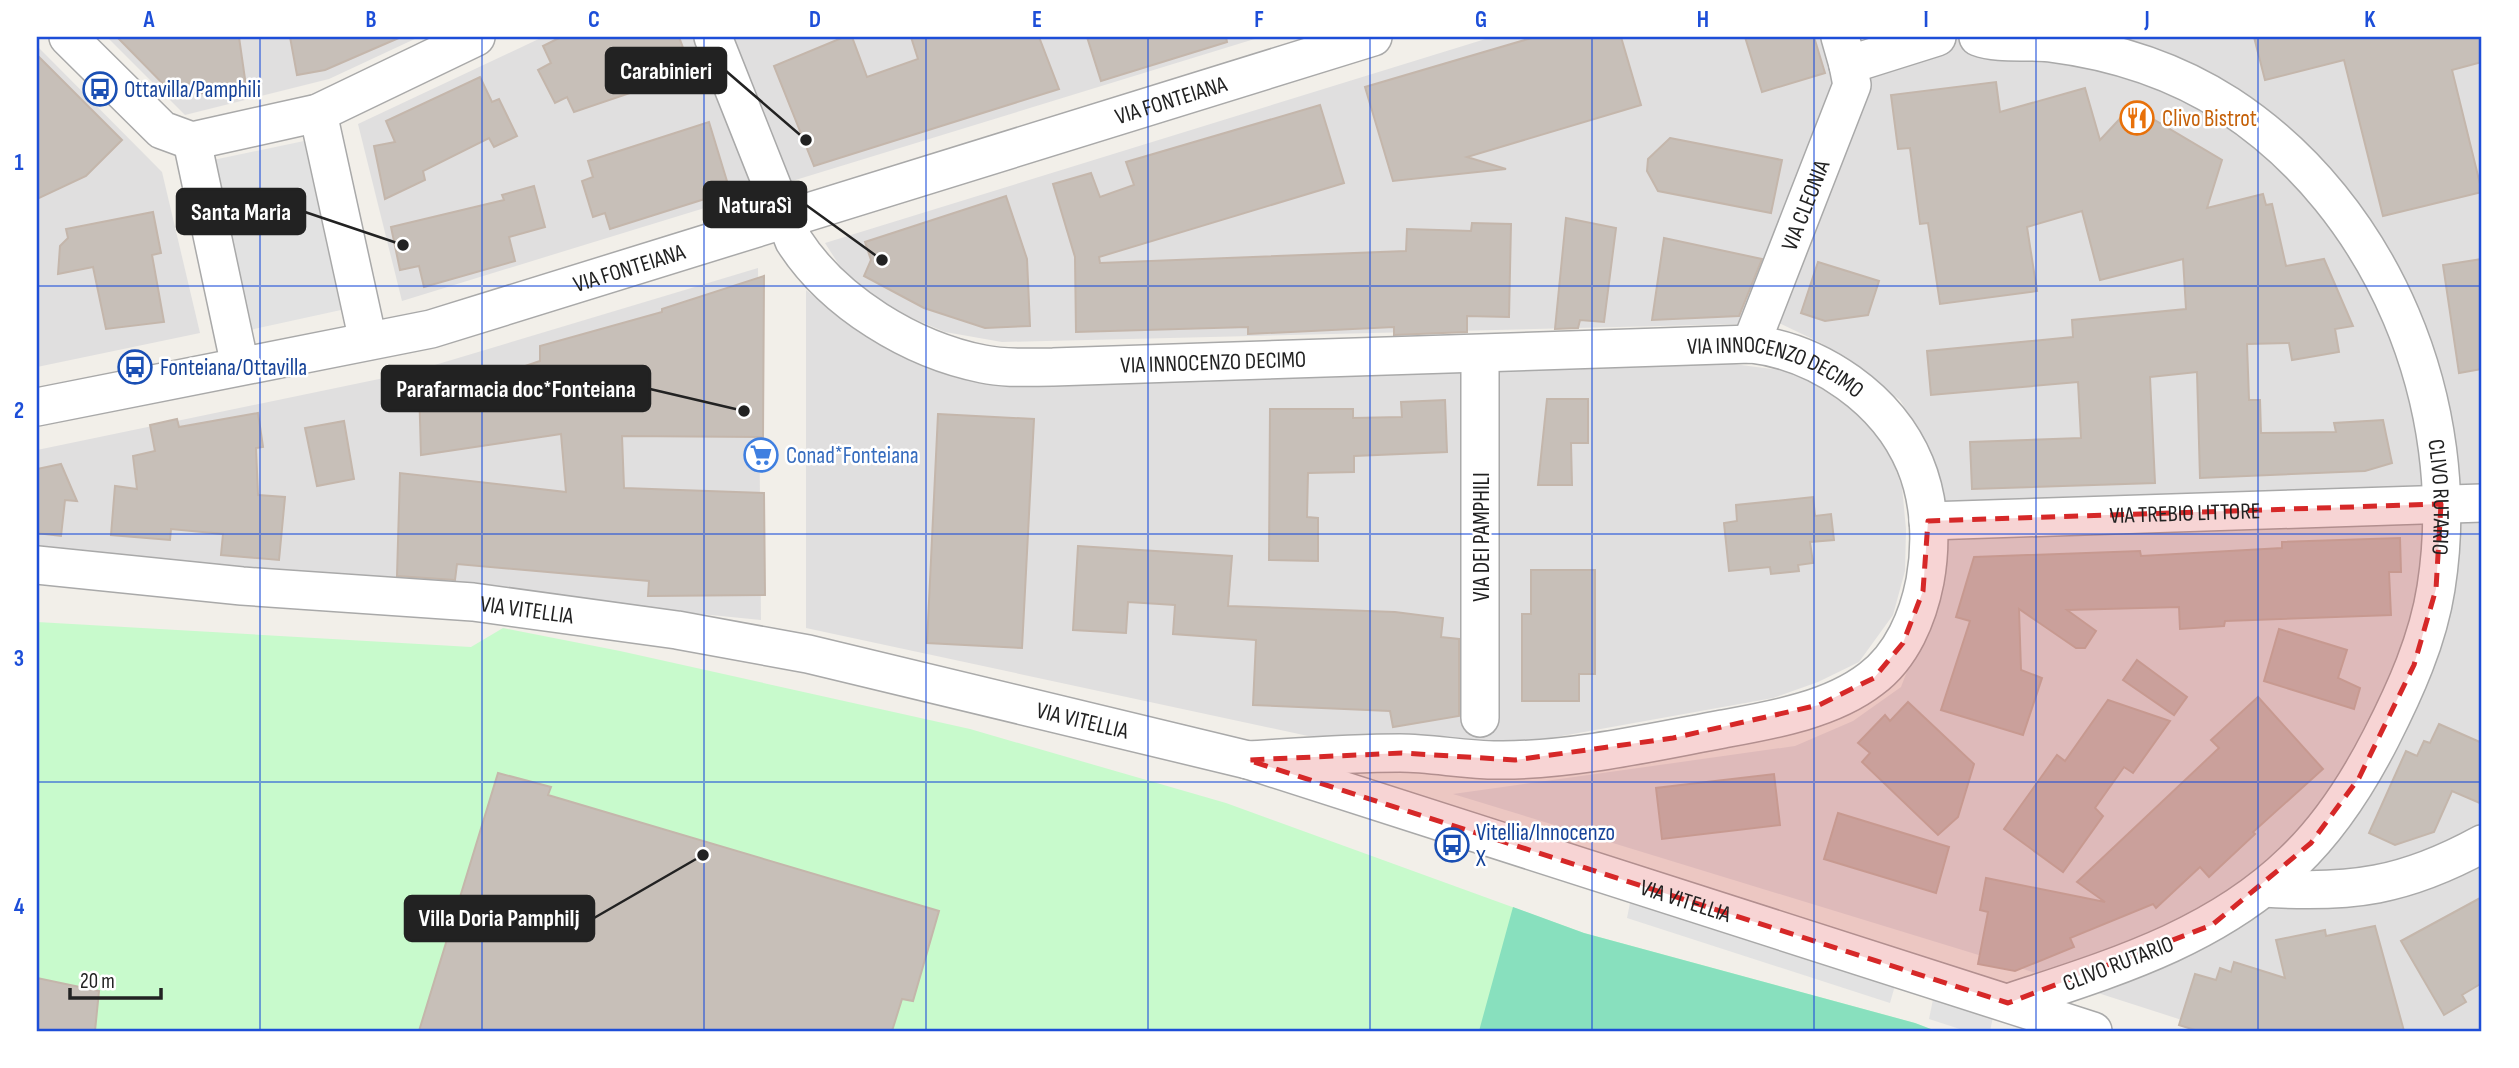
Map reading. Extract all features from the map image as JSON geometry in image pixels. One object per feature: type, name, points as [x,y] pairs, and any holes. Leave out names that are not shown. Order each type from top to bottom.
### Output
[{"type":"street","points":[[68,37],[162,130],[192,141],[317,113],[476,37]]},
{"type":"street","name":"VIA INNOCENZO DECIMO","points":[[713,37],[794,241],[808,263],[855,304],[918,341],[986,365],[1053,367],[1751,344],[1781,349],[1837,375],[1863,396],[1907,447],[1920,479],[1928,521],[1929,549],[1923,591],[1903,643],[1874,678],[1829,702],[1730,728],[1537,757],[1503,760],[1391,753],[1248,760]]},
{"type":"street","name":"VIA FONTEIANA","points":[[37,407],[431,329],[1373,37]]},
{"type":"street","points":[[1844,51],[1937,37]]},
{"type":"street","name":"CLIVO RUTARIO","points":[[1978,37],[2100,51],[2174,76],[2205,91],[2252,122],[2306,171],[2357,233],[2395,300],[2426,396],[2435,441],[2441,504],[2441,550],[2433,605],[2398,703],[2372,756],[2343,803],[2311,843],[2264,888],[2230,914],[2192,935],[2008,1003]]},
{"type":"street","name":"VIA CLEONIA","points":[[1751,344],[1852,85],[1844,51]]},
{"type":"street","points":[[317,113],[368,341]]},
{"type":"street","points":[[192,141],[240,366]]},
{"type":"street","name":"VIA DEI PAMPHILI","points":[[1479,718],[1480,355]]},
{"type":"street","name":"VIA TREBIO LITTORE","points":[[1928,521],[2482,503]]},
{"type":"street","name":"VIA VITELLIA","points":[[37,565],[242,586],[473,602],[677,630],[821,657],[1248,760],[2093,1031]]},
{"type":"street","points":[[2264,888],[2332,891],[2382,884],[2439,866],[2482,844]]},
{"type":"highlighted area","points":[[2441,504],[2436,589],[2414,665],[2359,778],[2311,843],[2212,925],[2008,1003],[1248,760],[1402,753],[1515,760],[1673,738],[1819,705],[1874,678],[1903,643],[1923,591],[1928,521]]},
{"type":"shaded area","points":[[107,37],[419,37],[329,79],[185,115]]},
{"type":"shaded area","points":[[543,37],[1261,37],[402,301],[358,124]]},
{"type":"shaded area","points":[[1492,37],[1824,37],[1838,78],[1741,324],[1002,342],[945,332],[886,307],[843,271],[825,243]]},
{"type":"shaded area","points":[[1949,37],[2482,37],[2482,1031],[2216,1031],[2008,964],[1453,794],[1795,746],[1853,721],[1901,687],[1938,590],[1942,498],[1926,443],[1900,400],[1821,343],[1779,323],[1869,71]]},
{"type":"shaded area","points":[[37,46],[162,172],[200,333],[37,367]]},
{"type":"shaded area","points":[[304,141],[341,310],[250,330],[213,160]]},
{"type":"shaded area","points":[[758,268],[761,620],[37,548],[37,450],[408,373]]},
{"type":"shaded area","points":[[806,290],[863,335],[938,365],[1083,380],[1733,364],[1797,372],[1870,422],[1888,449],[1902,487],[1906,529],[1905,571],[1893,615],[1859,662],[1818,682],[1773,698],[1506,746],[1322,739],[806,628]]},
{"type":"shaded area","points":[[1634,883],[1900,968],[1890,1003],[1627,918]]},
{"type":"shaded area","points":[[1937,980],[1997,999],[1990,1031],[1966,1031],[1929,1019]]},
{"type":"green space","points":[[37,622],[471,647],[503,628],[620,651],[970,729],[1226,803],[1584,933],[1936,1031],[37,1031]]},
{"type":"green space","points":[[1513,907],[1584,933],[1936,1031],[1479,1031]]},
{"type":"building","points":[[117,37],[239,37],[246,86],[208,93],[180,94],[169,90]]},
{"type":"building","points":[[290,37],[401,37],[325,70],[297,75]]},
{"type":"building","points":[[561,37],[679,37],[692,72],[574,112],[567,97],[555,103],[538,70],[551,63],[543,46]]},
{"type":"building","points":[[844,37],[852,37],[867,77],[918,59],[911,37],[1039,37],[1059,89],[814,166],[774,66]]},
{"type":"building","points":[[1087,37],[1226,37],[1227,42],[1101,81]]},
{"type":"building","points":[[1535,37],[1621,37],[1641,105],[1467,157],[1506,169],[1393,181],[1365,87]]},
{"type":"building","points":[[1745,37],[1814,37],[1825,73],[1762,92]]},
{"type":"building","points":[[2254,37],[2482,37],[2482,62],[2452,70],[2482,192],[2383,216],[2344,60],[2265,80]]},
{"type":"building","points":[[37,55],[122,140],[86,176],[37,199]]},
{"type":"building","points":[[480,77],[492,102],[499,99],[517,136],[494,147],[489,138],[423,171],[425,180],[385,199],[374,146],[395,142],[386,121]]},
{"type":"building","points":[[1996,82],[2000,112],[2085,88],[2100,140],[2129,109],[2146,115],[2222,160],[2207,208],[2263,194],[2266,205],[2272,204],[2286,266],[2324,259],[2353,326],[2335,329],[2339,352],[2292,360],[2289,343],[2247,344],[2249,400],[2260,400],[2261,433],[2336,432],[2334,423],[2383,420],[2392,463],[2365,471],[2200,478],[2197,372],[2150,377],[2155,483],[1972,489],[1970,442],[2081,438],[2078,382],[1931,395],[1927,351],[2073,337],[2072,320],[2186,309],[2183,259],[2100,280],[2082,211],[2027,227],[2037,291],[1940,304],[1928,223],[1920,224],[1910,148],[1898,149],[1891,95]]},
{"type":"building","points":[[1320,105],[1344,183],[1099,257],[1100,263],[1406,251],[1407,229],[1471,231],[1472,223],[1511,224],[1509,317],[1467,316],[1467,332],[1394,335],[1394,327],[1248,334],[1248,327],[1076,332],[1075,257],[1053,184],[1091,173],[1100,197],[1134,185],[1126,162]]},
{"type":"building","points":[[709,122],[730,191],[610,229],[605,213],[593,217],[582,181],[593,177],[588,161]]},
{"type":"building","points":[[1670,138],[1782,160],[1771,213],[1658,191],[1647,171],[1648,159]]},
{"type":"building","points":[[534,186],[545,227],[509,237],[515,261],[424,287],[419,266],[400,270],[391,227],[504,200],[502,195]]},
{"type":"building","points":[[1006,196],[1027,259],[1030,326],[985,328],[924,308],[864,276],[871,260],[865,242]]},
{"type":"building","points":[[153,212],[161,253],[152,255],[164,322],[106,329],[93,267],[58,274],[60,246],[68,238],[66,229]]},
{"type":"building","points":[[1566,218],[1616,228],[1604,322],[1580,320],[1578,328],[1555,329]]},
{"type":"building","points":[[1664,238],[1762,259],[1739,316],[1652,320]]},
{"type":"building","points":[[2482,259],[2482,369],[2459,373],[2443,265]]},
{"type":"building","points":[[1818,262],[1879,281],[1868,315],[1825,321],[1801,313]]},
{"type":"building","points":[[764,276],[763,437],[622,436],[624,488],[764,493],[765,595],[648,596],[649,581],[457,564],[455,580],[397,576],[400,473],[566,492],[561,434],[421,455],[419,385],[453,374],[458,389],[540,361],[540,346],[662,312],[662,309]]},
{"type":"building","points":[[1547,399],[1588,399],[1588,443],[1571,443],[1572,485],[1538,485]]},
{"type":"building","points":[[1445,400],[1447,452],[1354,456],[1354,472],[1308,473],[1307,517],[1318,518],[1318,561],[1269,560],[1270,409],[1353,409],[1353,418],[1402,417],[1401,402]]},
{"type":"building","points":[[258,413],[263,447],[256,448],[258,495],[285,497],[279,560],[221,555],[223,534],[171,529],[170,540],[111,535],[115,486],[137,489],[133,456],[155,451],[150,425],[177,419],[179,427]]},
{"type":"building","points":[[938,414],[1034,419],[1022,648],[927,643]]},
{"type":"building","points":[[344,421],[354,479],[317,486],[305,428]]},
{"type":"building","points":[[61,464],[77,501],[65,500],[61,536],[37,533],[37,469]]},
{"type":"building","points":[[1813,497],[1815,516],[1831,514],[1834,540],[1810,542],[1813,563],[1798,565],[1799,571],[1771,574],[1770,567],[1729,571],[1724,523],[1737,521],[1736,505]]},
{"type":"building","points":[[2400,538],[2401,572],[2389,572],[2391,615],[2225,621],[2224,626],[2180,629],[2179,607],[2067,610],[2096,631],[2085,648],[2076,648],[2019,609],[2021,670],[2042,678],[2023,735],[1941,710],[1970,621],[1956,617],[1974,557],[2140,551],[2141,556],[2282,548],[2282,542]]},
{"type":"building","points":[[1078,546],[1232,556],[1228,606],[1395,612],[1443,618],[1441,637],[1459,639],[1459,716],[1393,727],[1390,711],[1253,705],[1256,640],[1173,634],[1175,605],[1128,602],[1126,633],[1073,630]]},
{"type":"building","points":[[1531,570],[1595,570],[1595,674],[1579,674],[1579,701],[1522,701],[1522,614],[1531,614]]},
{"type":"building","points":[[2279,629],[2347,650],[2338,678],[2360,688],[2354,709],[2264,681]]},
{"type":"building","points":[[2137,660],[2187,697],[2174,715],[2123,680]]},
{"type":"building","points":[[2258,697],[2323,769],[2253,832],[2255,834],[2209,877],[2200,867],[2156,908],[2153,904],[2070,938],[2074,947],[2015,971],[1978,964],[1988,912],[1980,910],[1986,878],[2105,902],[2077,882],[2219,748],[2211,740]]},
{"type":"building","points":[[2108,700],[2170,721],[2133,773],[2124,767],[2095,808],[2103,816],[2063,872],[2004,829],[2057,755],[2065,761]]},
{"type":"building","points":[[1908,702],[1974,764],[1958,817],[1938,835],[1862,762],[1870,753],[1858,743],[1885,715],[1890,721]]},
{"type":"building","points":[[2439,724],[2482,743],[2482,804],[2452,791],[2434,832],[2395,845],[2369,833],[2406,751],[2417,756],[2424,741],[2430,743]]},
{"type":"building","points":[[498,773],[551,787],[548,795],[939,911],[913,1001],[902,999],[892,1031],[419,1031]]},
{"type":"building","points":[[1774,774],[1780,825],[1662,839],[1656,788]]},
{"type":"building","points":[[1838,813],[1949,847],[1936,893],[1824,859]]},
{"type":"building","points":[[2482,897],[2482,983],[2462,995],[2466,1002],[2444,1015],[2401,941]]},
{"type":"building","points":[[2375,926],[2404,1031],[2198,1031],[2179,1025],[2195,974],[2216,980],[2220,968],[2231,972],[2234,962],[2285,978],[2276,940],[2325,930],[2326,936]]},
{"type":"building","points":[[37,978],[99,991],[95,1031],[37,1031]]},
{"type":"place","name":"Ottavilla/Pamphili","points":[[100,89]]},
{"type":"place","name":"Clivo Bistrot","points":[[2137,118]]},
{"type":"place","name":"Carabinieri","points":[[806,140]]},
{"type":"place","name":"Santa Maria","points":[[403,245]]},
{"type":"place","name":"NaturaSì","points":[[882,260]]},
{"type":"place","name":"Fonteiana/Ottavilla","points":[[135,367]]},
{"type":"place","name":"Parafarmacia doc*Fonteiana","points":[[744,411]]},
{"type":"place","name":"Conad*Fonteiana","points":[[761,455]]},
{"type":"place","name":"Vitellia/Innocenzo X","points":[[1452,845]]},
{"type":"place","name":"Villa Doria Pamphilj","points":[[703,855]]}]
